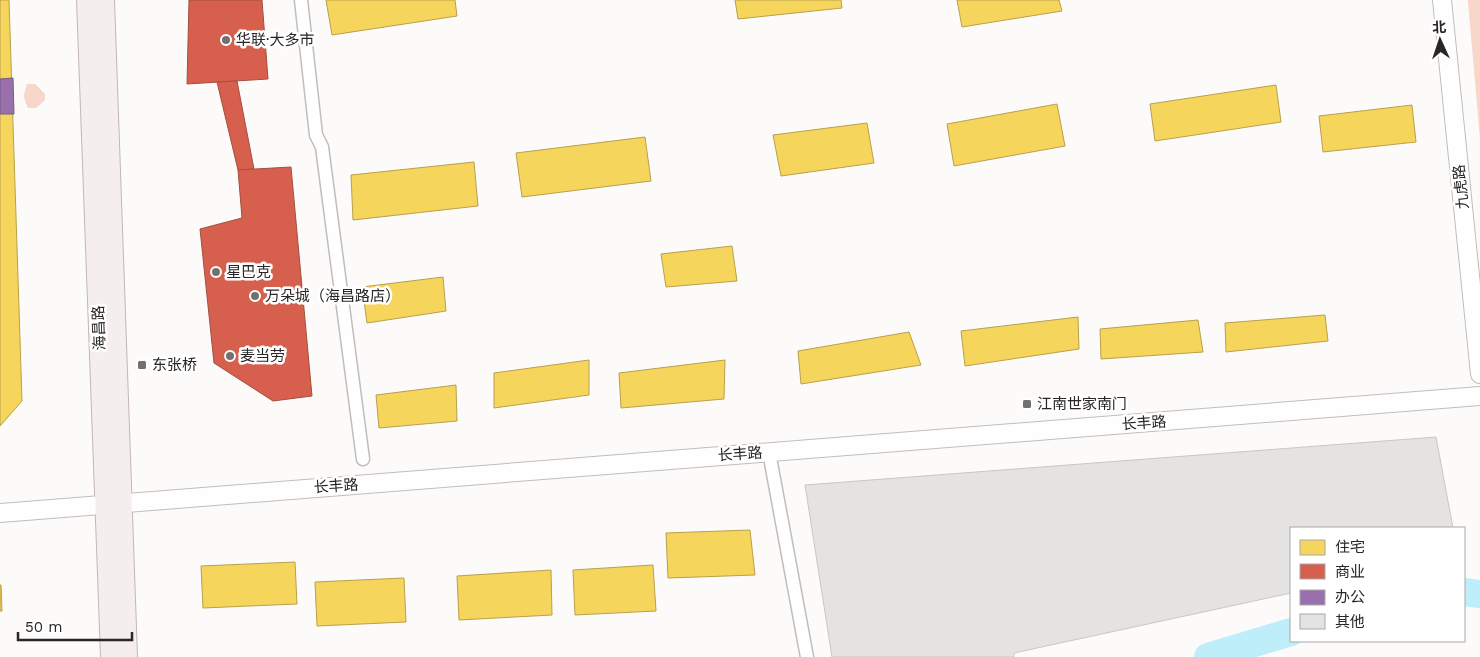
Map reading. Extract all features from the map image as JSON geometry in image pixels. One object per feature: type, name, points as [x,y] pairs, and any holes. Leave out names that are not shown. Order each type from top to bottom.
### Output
[{"type":"main road","name":"海昌路","points":[[86,0],[114,503],[127,657]]},
{"type":"main road","name":"海昌路","points":[[104,0],[116,356],[111,657]]},
{"type":"street","points":[[300,0],[316,135],[322,148],[363,459]]},
{"type":"street","name":"九虎路","points":[[1442,0],[1480,374]]},
{"type":"street","name":"长丰路","points":[[0,513],[1480,396]]},
{"type":"street","points":[[769,452],[807,657]]},
{"type":"shaded area","points":[[1468,0],[1480,0],[1480,139],[1468,2]]},
{"type":"shaded area","points":[[27,84],[35,84],[45,94],[45,100],[36,108],[28,108],[25,101],[24,94]]},
{"type":"building: 住宅","points":[[0,0],[9,0],[22,401],[0,426]]},
{"type":"building: 住宅","points":[[326,0],[455,0],[457,16],[332,35]]},
{"type":"building: 住宅","points":[[735,0],[841,0],[842,8],[738,19]]},
{"type":"building: 住宅","points":[[957,0],[1059,0],[1062,11],[962,27]]},
{"type":"building: 住宅","points":[[1276,85],[1281,122],[1155,141],[1150,104]]},
{"type":"building: 住宅","points":[[1057,104],[1065,146],[954,166],[947,124]]},
{"type":"building: 住宅","points":[[1412,105],[1416,142],[1323,152],[1319,116]]},
{"type":"building: 住宅","points":[[867,123],[874,163],[781,176],[773,135]]},
{"type":"building: 住宅","points":[[645,137],[651,181],[522,197],[516,153]]},
{"type":"building: 住宅","points":[[474,162],[478,206],[353,220],[351,175]]},
{"type":"building: 住宅","points":[[732,246],[737,281],[666,287],[661,254]]},
{"type":"building: 住宅","points":[[443,277],[446,311],[367,323],[362,287]]},
{"type":"building: 住宅","points":[[1325,315],[1328,341],[1226,352],[1225,323]]},
{"type":"building: 住宅","points":[[1078,317],[1079,349],[965,366],[961,331]]},
{"type":"building: 住宅","points":[[1198,320],[1203,352],[1101,359],[1100,329]]},
{"type":"building: 住宅","points":[[909,332],[921,365],[801,384],[798,351]]},
{"type":"building: 住宅","points":[[589,360],[589,395],[494,408],[494,373]]},
{"type":"building: 住宅","points":[[725,360],[724,399],[621,408],[619,373]]},
{"type":"building: 住宅","points":[[456,385],[457,421],[379,428],[376,395]]},
{"type":"building: 住宅","points":[[750,530],[755,575],[668,578],[666,533]]},
{"type":"building: 住宅","points":[[295,562],[297,604],[203,608],[201,566]]},
{"type":"building: 住宅","points":[[653,565],[656,611],[575,615],[573,570]]},
{"type":"building: 住宅","points":[[551,570],[552,615],[459,620],[457,576]]},
{"type":"building: 住宅","points":[[404,578],[406,622],[317,626],[315,582]]},
{"type":"building: 住宅","points":[[1,585],[2,611],[0,611]]},
{"type":"building: 商业","name":"华联·大多市","points":[[189,0],[262,0],[268,79],[187,84]]},
{"type":"building: 商业","points":[[237,81],[254,169],[238,170],[217,82]]},
{"type":"building: 商业","name":"万朵城（海昌路店）","points":[[291,167],[312,396],[273,401],[214,363],[200,229],[242,218],[238,170]]},
{"type":"building: 办公","points":[[13,78],[14,114],[0,114],[0,79]]},
{"type":"building: 其他","points":[[1436,437],[1453,527],[1290,527],[1290,593],[1014,653],[1014,657],[832,657],[805,485]]},
{"type":"waterway","points":[[1465,592],[1480,594]]},
{"type":"waterway","points":[[1208,657],[1290,632]]},
{"type":"place","name":"华联·大多市","points":[[226,40]]},
{"type":"place","name":"星巴克","points":[[216,272]]},
{"type":"place","name":"万朵城（海昌路店）","points":[[255,296]]},
{"type":"place","name":"麦当劳","points":[[230,356]]},
{"type":"place","name":"东张桥","points":[[142,365]]},
{"type":"place","name":"江南世家南门","points":[[1027,404]]}]
